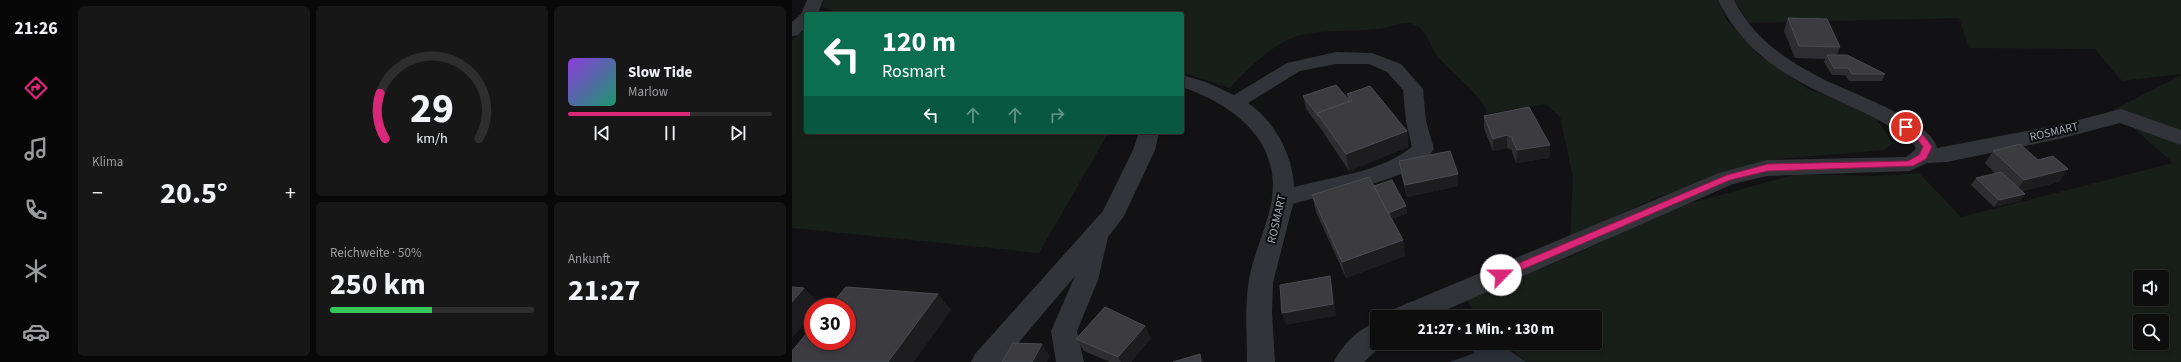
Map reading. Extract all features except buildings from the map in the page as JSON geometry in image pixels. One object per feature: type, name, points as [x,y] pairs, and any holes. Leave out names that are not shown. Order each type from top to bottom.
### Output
[{"type":"street","points":[[810,12],[815,0]]},
{"type":"street","points":[[1726,0],[1735,20],[1767,52],[1789,69],[1882,113],[1918,134],[1927,147],[1923,156]]},
{"type":"street","points":[[792,31],[804,20]]},
{"type":"street","points":[[1234,103],[1294,67],[1336,58],[1355,57],[1386,63],[1394,68],[1413,89],[1416,122],[1423,149],[1412,159],[1396,169],[1371,178],[1332,185],[1283,199]]},
{"type":"street","name":"ROSMART","points":[[1184,82],[1204,87],[1234,103],[1258,120],[1276,149],[1284,182],[1283,199],[1261,283],[1261,362]]},
{"type":"street","name":"ROSMART","points":[[1419,310],[1727,178],[1768,168],[1910,164],[1923,156],[1947,155],[2120,116],[2181,138]]},
{"type":"street","points":[[985,362],[1073,259],[1096,237],[1112,216],[1144,150],[1148,134]]},
{"type":"street","points":[[1070,362],[1064,331],[1086,280],[1096,237]]},
{"type":"street","points":[[1348,362],[1350,358],[1370,339]]},
{"type":"shaded area","points":[[824,0],[1718,0],[1727,20],[1759,55],[1808,89],[1852,105],[1877,119],[1892,143],[1884,150],[1778,159],[1655,198],[1570,237],[1573,177],[1560,117],[1546,104],[1486,114],[1487,110],[1482,102],[1438,57],[1423,31],[1410,23],[1376,29],[1314,33],[1294,37],[1268,52],[1243,74],[1230,88],[1184,73],[1184,12],[836,12],[822,7]]},
{"type":"shaded area","points":[[1734,0],[2181,0],[2181,74],[2122,81],[2095,49],[1969,48],[1959,18],[1749,23]]},
{"type":"shaded area","points":[[804,30],[804,134],[1108,134],[1039,253],[792,228],[792,40]]},
{"type":"shaded area","points":[[2181,75],[2181,362],[1526,362],[1513,350],[1602,350],[1602,310],[1474,310],[1467,301],[1458,303],[1576,254],[1674,208],[1796,174],[1875,176],[1919,173],[1961,217],[2173,163],[2113,110]]},
{"type":"shaded area","points":[[1484,350],[1509,350],[1526,362],[1449,362]]},
{"type":"route","points":[[1501,275],[1727,178],[1768,168],[1910,164],[1923,156],[1927,147],[1918,134],[1906,127]]}]
